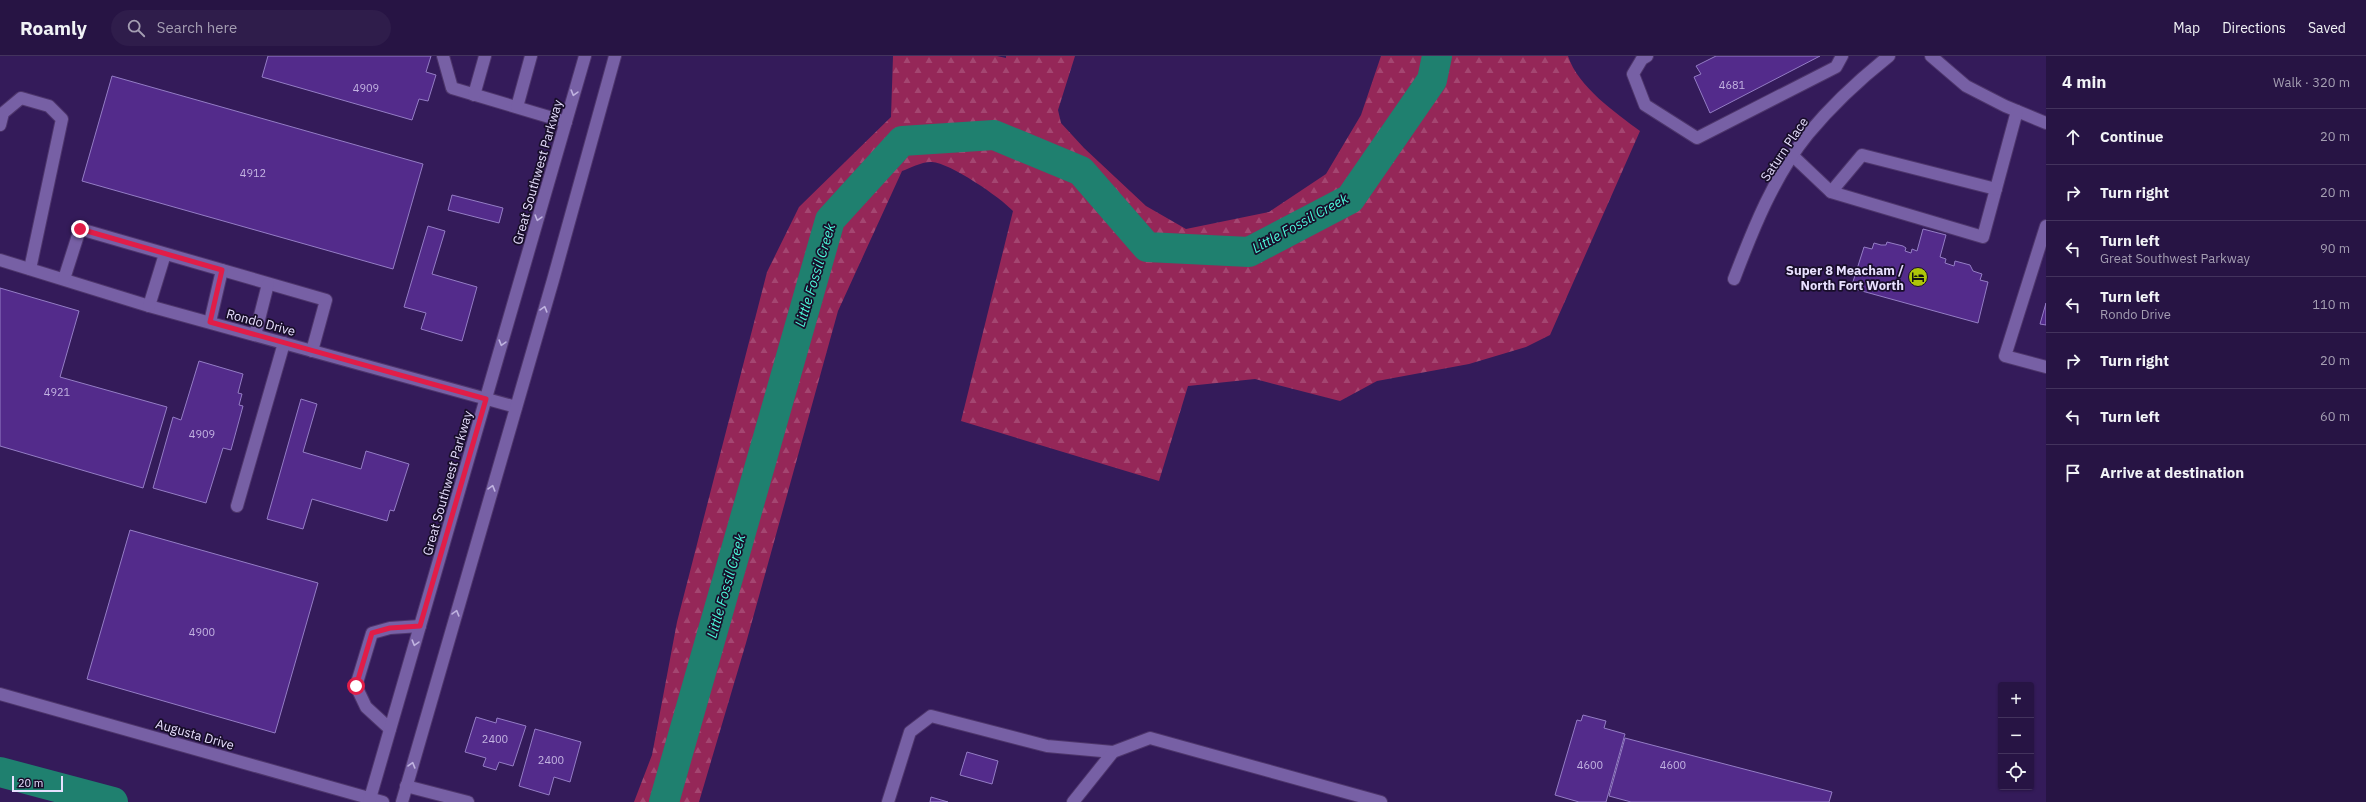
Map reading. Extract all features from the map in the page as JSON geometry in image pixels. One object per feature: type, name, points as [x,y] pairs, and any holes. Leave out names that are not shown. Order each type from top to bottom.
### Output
[{"type":"street","points":[[443,56],[452,88],[566,122]]},
{"type":"street","points":[[474,95],[485,56]]},
{"type":"street","points":[[517,107],[531,56]]},
{"type":"street","name":"Great Southwest Parkway","points":[[369,800],[585,56]]},
{"type":"street","points":[[402,802],[516,407],[614,56]]},
{"type":"street","points":[[1647,56],[1642,59],[1633,74],[1645,104],[1697,138],[1836,67],[1842,56]]},
{"type":"street","name":"Saturn Place","points":[[1734,279],[1755,225],[1778,179],[1808,134],[1857,82],[1889,56]]},
{"type":"street","points":[[1932,56],[1966,86],[2016,111],[2046,123]]},
{"type":"street","points":[[0,125],[3,113],[21,98],[49,106],[62,119],[30,269]]},
{"type":"street","points":[[1793,156],[1831,192],[1983,237],[2016,111]]},
{"type":"street","points":[[1831,192],[1862,155],[1996,188]]},
{"type":"street","points":[[2046,226],[2005,356],[2046,367]]},
{"type":"street","points":[[64,280],[80,229],[326,300],[312,351]]},
{"type":"street","points":[[149,306],[165,254]]},
{"type":"street","name":"Rondo Drive","points":[[0,260],[149,306],[516,407]]},
{"type":"street","points":[[210,322],[222,270]]},
{"type":"street","points":[[255,335],[268,284]]},
{"type":"street","points":[[237,506],[284,343]]},
{"type":"street","points":[[390,729],[366,707],[356,686],[372,633],[390,628],[420,626]]},
{"type":"street","name":"Augusta Drive","points":[[0,694],[369,800],[383,802]]},
{"type":"street","points":[[888,802],[910,732],[931,716],[1047,746],[1113,752],[1150,738],[1381,802]]},
{"type":"street","points":[[1073,802],[1113,752]]},
{"type":"street","points":[[406,786],[468,802]]},
{"type":"green space","points":[[893,56],[997,56],[1006,58],[1006,56],[1075,56],[1058,110],[1061,123],[1084,148],[1146,206],[1186,229],[1269,212],[1326,174],[1361,115],[1381,56],[1568,56],[1580,78],[1589,89],[1609,108],[1640,131],[1550,335],[1526,347],[1469,364],[1377,381],[1340,401],[1255,379],[1188,386],[1159,481],[961,421],[1013,211],[1007,205],[962,174],[940,164],[932,162],[925,163],[902,171],[838,311],[746,643],[699,802],[634,802],[652,755],[677,622],[767,272],[799,207],[891,117]]},
{"type":"building","points":[[268,56],[431,56],[426,72],[436,75],[428,101],[419,99],[412,120],[262,77]]},
{"type":"building","points":[[1716,56],[1820,56],[1710,113],[1694,77],[1701,74],[1696,66]]},
{"type":"building","points":[[112,76],[423,164],[393,269],[82,181]]},
{"type":"building","points":[[452,195],[503,208],[499,223],[448,210]]},
{"type":"building","points":[[428,226],[445,231],[432,274],[477,287],[462,341],[421,329],[426,313],[404,307]]},
{"type":"building","name":"Super 8 Meacham / North Fort Worth","points":[[1923,229],[1946,235],[1940,257],[1946,259],[1945,263],[1954,266],[1955,261],[1970,265],[1973,271],[1982,274],[1980,280],[1988,282],[1978,323],[1851,288],[1864,247],[1872,249],[1874,243],[1886,245],[1887,242],[1903,246],[1906,248],[1905,251],[1911,253],[1912,249],[1917,251]]},
{"type":"building","points":[[0,288],[79,311],[60,377],[167,407],[143,488],[0,446]]},
{"type":"building","points":[[2046,303],[2046,325],[2040,324]]},
{"type":"building","points":[[199,361],[243,374],[238,393],[242,394],[239,405],[243,406],[231,450],[223,448],[206,503],[153,488],[173,417],[181,420]]},
{"type":"building","points":[[301,399],[317,404],[303,452],[361,469],[366,451],[409,464],[394,511],[390,510],[387,521],[312,499],[303,529],[267,519]]},
{"type":"building","points":[[130,530],[318,583],[275,733],[87,679]]},
{"type":"building","points":[[1583,715],[1606,721],[1604,728],[1625,734],[1606,802],[1579,802],[1555,795],[1577,720],[1581,721]]},
{"type":"building","points":[[476,717],[496,723],[497,718],[526,726],[513,766],[499,762],[496,770],[483,766],[486,758],[465,752]]},
{"type":"building","points":[[535,729],[581,742],[570,782],[554,777],[549,795],[519,786]]},
{"type":"building","points":[[1625,738],[1832,792],[1829,802],[1631,802],[1609,796]]},
{"type":"building","points":[[967,752],[998,761],[992,784],[960,775]]},
{"type":"building","points":[[931,797],[948,802],[930,802]]},
{"type":"waterway","name":"Little Fossil Creek","points":[[664,802],[830,220],[902,141],[994,135],[1081,171],[1147,247],[1249,252],[1350,199],[1432,80],[1437,56]]},
{"type":"waterway","name":"Little Fossil Creek","points":[[0,772],[113,802]]},
{"type":"place","name":"Super 8 Meacham / North Fort Worth","points":[[1918,277]]},
{"type":"route","points":[[80,229],[222,270],[210,322],[486,399],[420,626],[390,628],[372,633],[356,686]]}]
